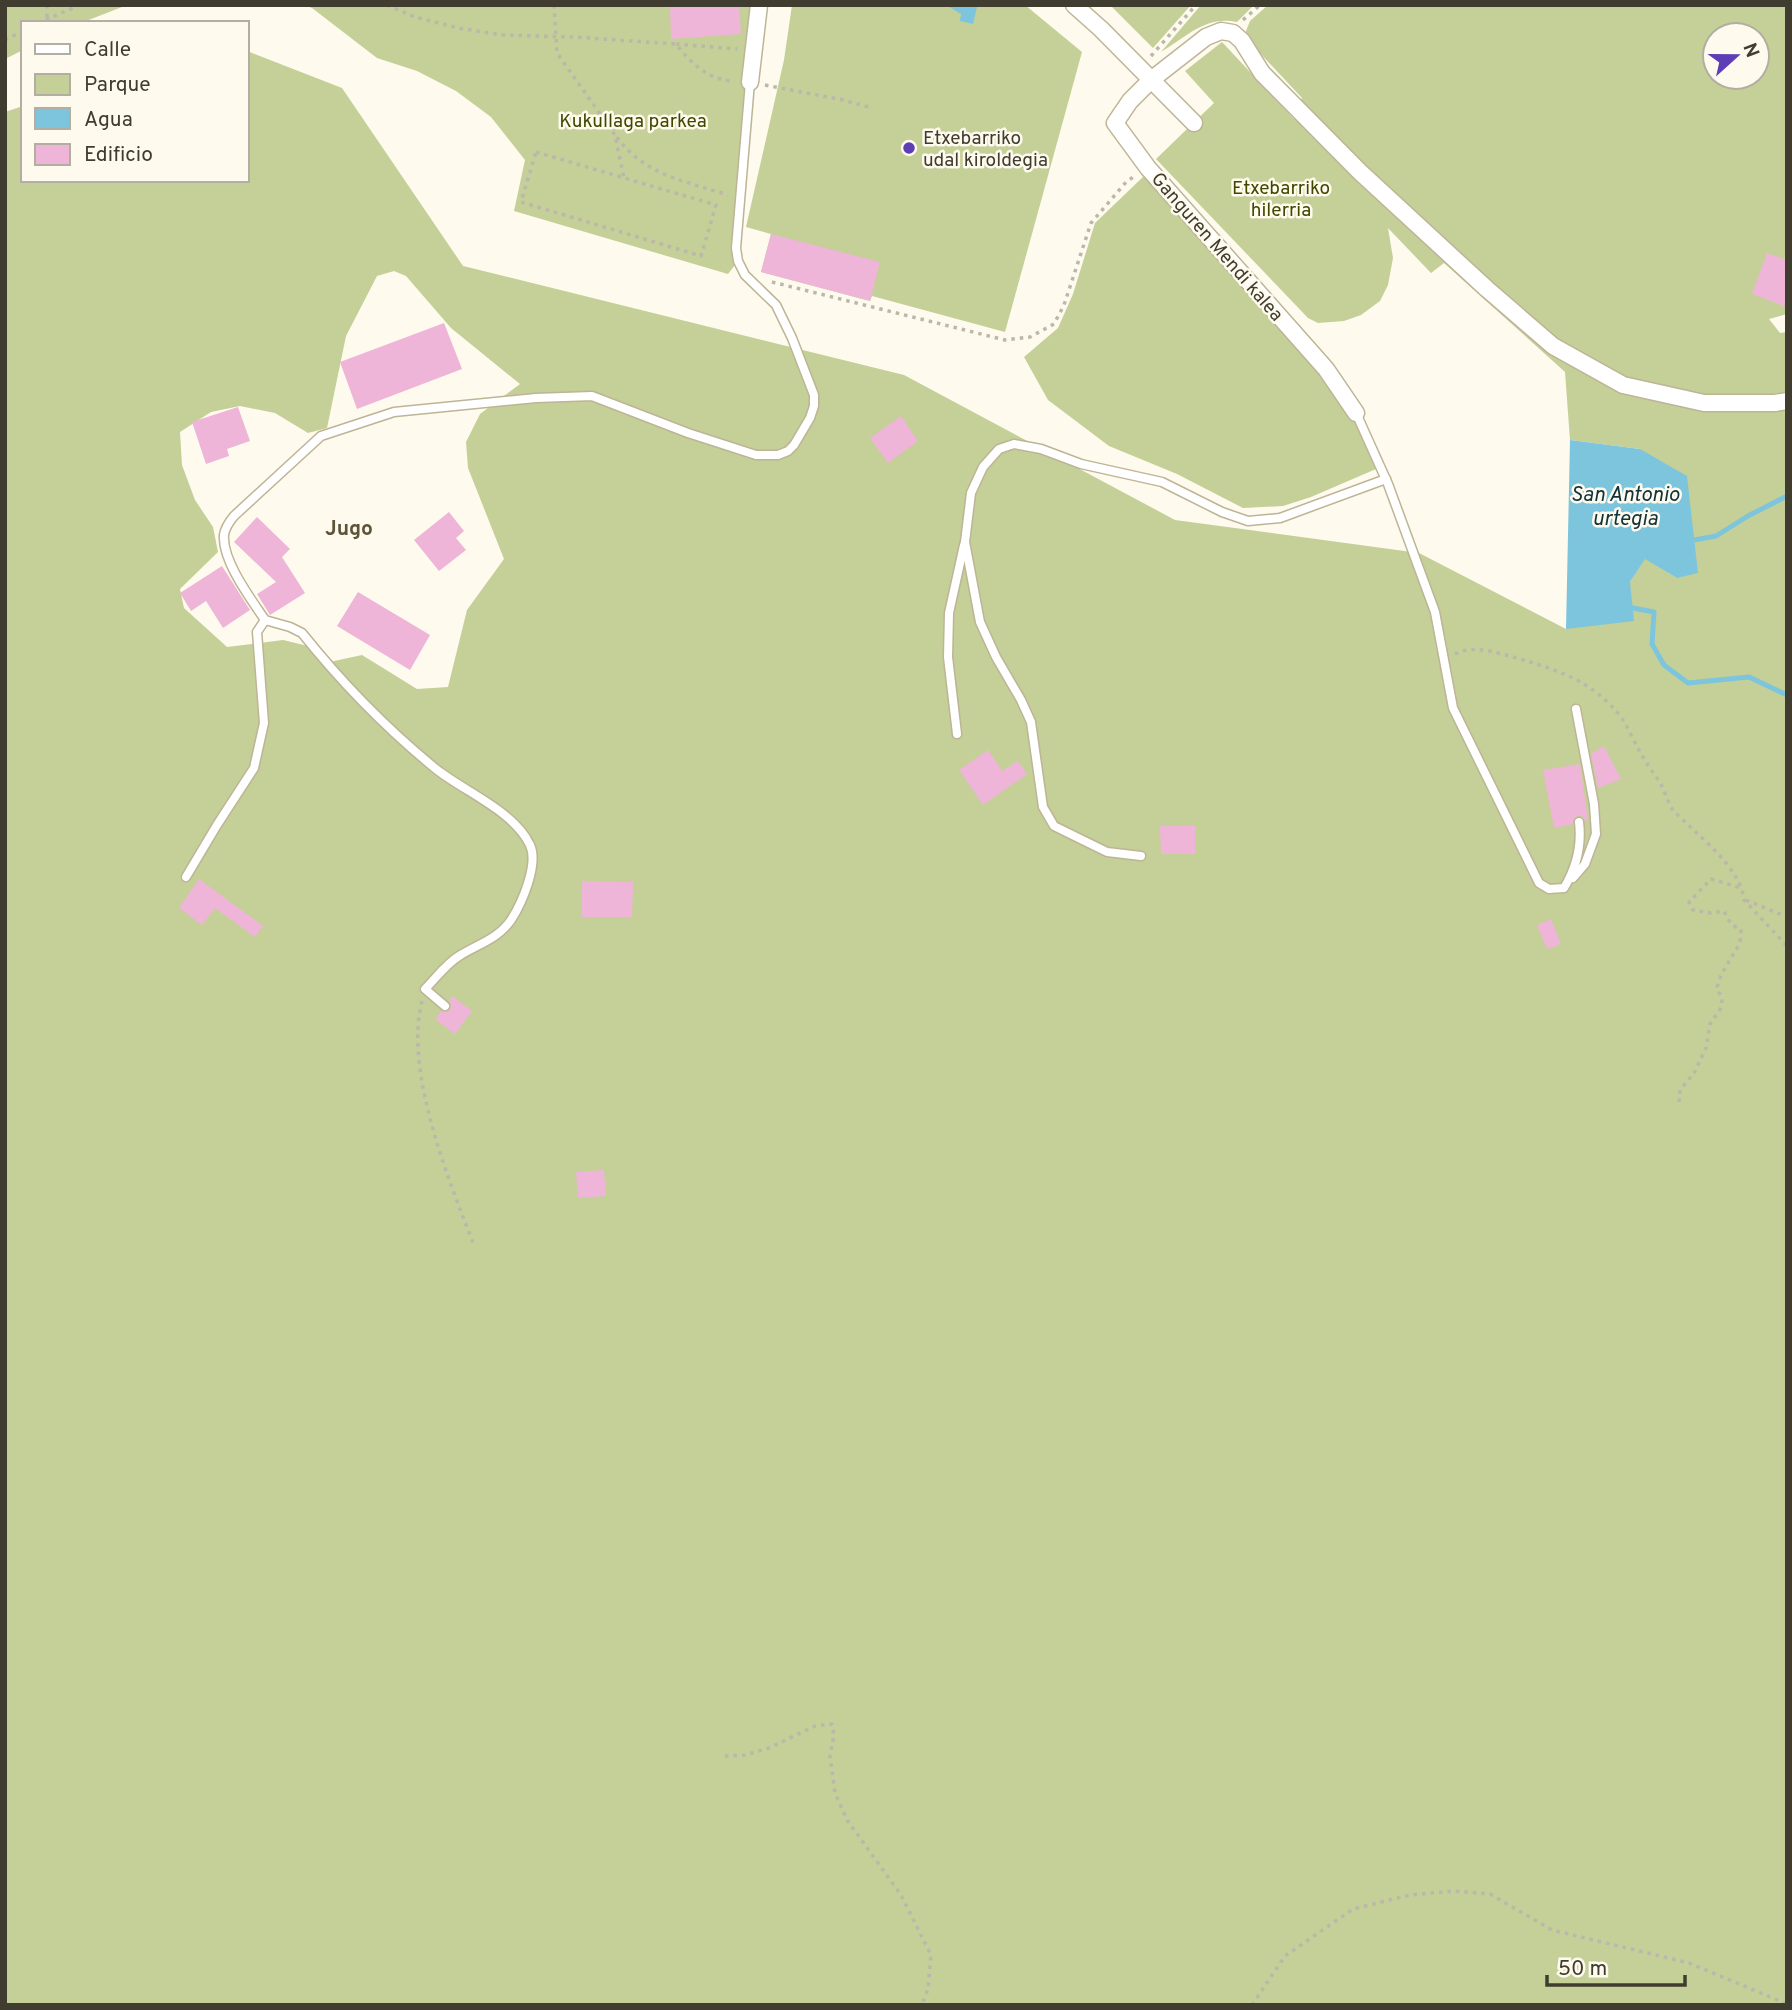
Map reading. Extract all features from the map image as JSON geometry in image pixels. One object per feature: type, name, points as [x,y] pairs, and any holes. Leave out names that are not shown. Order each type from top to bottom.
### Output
[{"type":"street","points":[[750,82],[759,5]]},
{"type":"street","points":[[1074,5],[1194,122]]},
{"type":"street","points":[[1152,80],[1206,37],[1221,32],[1233,33],[1242,41],[1262,73],[1360,172],[1553,346],[1623,385],[1704,403],[1787,401]]},
{"type":"street","name":"Ganguren Mendi kalea","points":[[1152,80],[1130,101],[1115,123],[1149,168],[1326,369],[1356,413]]},
{"type":"lane","points":[[445,1006],[425,989],[457,957],[496,937],[512,919],[522,899],[531,869],[533,856],[530,846],[519,827],[438,770],[375,715],[302,633],[265,620],[232,566],[226,550],[226,526],[321,436],[394,412],[536,398],[592,396],[688,433],[756,455],[778,456],[788,451],[810,418],[814,395],[776,305],[745,275],[738,261],[736,248],[750,82]]},
{"type":"lane","points":[[1356,413],[1386,479],[1435,612],[1452,708],[1539,883],[1549,889],[1564,888],[1585,864],[1596,834],[1594,804],[1576,709]]},
{"type":"lane","points":[[957,734],[948,657],[949,613],[965,542],[971,492],[983,467],[999,449],[1014,444],[1041,449],[1081,464],[1162,482],[1222,512],[1248,521],[1280,519],[1386,479]]},
{"type":"lane","points":[[965,542],[980,622],[1031,722],[1043,807],[1054,826],[1107,852],[1140,856]]},
{"type":"lane","points":[[186,877],[254,768],[264,723],[257,632],[265,620]]},
{"type":"lane","points":[[1564,888],[1572,874],[1578,852],[1579,822]]},
{"type":"path","points":[[47,5],[47,18]]},
{"type":"path","points":[[42,21],[80,5]]},
{"type":"path","points":[[554,5],[557,53],[615,135],[637,160],[670,176],[741,199]]},
{"type":"path","points":[[1139,67],[1196,5]]},
{"type":"path","points":[[1233,33],[1260,5]]},
{"type":"path","points":[[388,6],[415,17],[479,32],[753,49]]},
{"type":"path","points":[[5,40],[21,32]]},
{"type":"path","points":[[676,44],[704,73],[728,81],[750,82],[873,108]]},
{"type":"path","points":[[615,135],[624,178]]},
{"type":"path","points":[[536,152],[624,178],[716,205],[701,256],[521,202],[536,152]]},
{"type":"path","points":[[745,275],[1005,340],[1030,337],[1055,324],[1091,223],[1127,181],[1149,168]]},
{"type":"path","points":[[1469,650],[1504,654],[1556,670],[1587,684],[1621,718],[1664,788],[1671,808],[1719,854],[1743,889],[1744,900],[1787,946]]},
{"type":"path","points":[[1679,1102],[1680,1090],[1694,1073],[1706,1048],[1710,1024],[1721,1008],[1722,1000],[1717,987],[1740,943],[1741,930],[1731,924],[1724,911],[1711,914],[1693,910],[1689,902],[1711,879],[1743,889]]},
{"type":"path","points":[[1744,900],[1787,917]]},
{"type":"path","points":[[425,989],[417,1019],[417,1049],[427,1108],[447,1173],[474,1245]]},
{"type":"path","points":[[725,1756],[757,1752],[815,1726],[832,1724],[834,1735],[830,1756],[835,1793],[847,1820],[901,1895],[931,1955],[928,1989],[922,2005]]},
{"type":"path","points":[[1252,2005],[1285,1956],[1353,1909],[1410,1895],[1454,1891],[1490,1894],[1552,1930],[1689,1963],[1787,2004]]},
{"type":"green space","points":[[5,5],[127,5],[86,21],[21,21],[21,51],[5,59]]},
{"type":"green space","name":"Kukullaga parkea","points":[[304,5],[759,5],[738,261],[728,274],[514,211],[525,160],[491,117],[456,91],[417,71],[377,58],[312,8]]},
{"type":"green space","name":"Etxebarriko udal kiroldegia","points":[[792,5],[1025,5],[1082,52],[1005,332],[872,296],[870,301],[761,272],[771,234],[746,227],[784,60]]},
{"type":"green space","points":[[1113,5],[1191,5],[1153,48]]},
{"type":"green space","points":[[1201,5],[1254,5],[1237,22],[1206,24],[1161,52]]},
{"type":"green space","name":"Etxebarriko hilerria","points":[[1268,5],[1787,5],[1787,314],[1769,319],[1780,333],[1787,332],[1787,2005],[5,2005],[5,112],[21,107],[21,182],[248,182],[248,51],[342,88],[463,266],[904,375],[1175,520],[1419,553],[1566,629],[1630,582],[1645,558],[1677,578],[1640,449],[1570,440],[1565,372],[1444,263],[1431,273],[1388,228],[1393,258],[1388,285],[1380,301],[1361,315],[1344,321],[1318,323],[1308,318],[1156,159],[1214,103],[1185,71],[1222,42],[1294,119],[1302,98],[1244,36],[1250,21]],"holes":[[[394,271],[406,276],[451,328],[520,384],[480,414],[466,442],[468,468],[504,559],[467,610],[448,687],[417,689],[362,655],[325,663],[308,646],[283,640],[227,647],[184,608],[180,589],[218,552],[213,527],[195,500],[182,465],[180,432],[211,412],[240,406],[275,413],[308,433],[327,428],[346,336],[377,276]]]},
{"type":"green space","points":[[1144,176],[1331,387],[1353,418],[1376,469],[1283,506],[1243,508],[1177,474],[1109,446],[1048,400],[1024,357],[1058,328],[1073,294],[1095,223]]},
{"type":"water","points":[[946,5],[977,7],[973,24],[960,21],[961,14]]},
{"type":"water","name":"San Antonio urtegia","points":[[1570,440],[1640,449],[1687,476],[1698,573],[1677,578],[1645,559],[1630,582],[1634,621],[1566,629]]},
{"type":"building","points":[[670,5],[739,5],[741,34],[671,39]]},
{"type":"building","points":[[771,234],[880,262],[870,301],[761,272]]},
{"type":"building","points":[[1767,253],[1787,260],[1787,307],[1752,294]]},
{"type":"building","points":[[444,323],[462,369],[357,409],[340,362]]},
{"type":"building","points":[[238,407],[250,441],[227,449],[229,456],[206,464],[192,422]]},
{"type":"building","points":[[901,416],[918,441],[888,463],[870,438]]},
{"type":"building","points":[[449,512],[464,531],[456,538],[466,550],[439,571],[414,540]]},
{"type":"building","points":[[257,517],[290,549],[282,557],[305,593],[270,615],[257,594],[276,582],[234,542]]},
{"type":"building","points":[[222,566],[250,610],[223,628],[206,601],[191,611],[180,593]]},
{"type":"building","points":[[358,592],[430,635],[410,670],[337,626]]},
{"type":"building","points":[[1604,746],[1621,779],[1598,788],[1591,754]]},
{"type":"building","points":[[988,750],[1002,771],[1018,761],[1027,774],[983,805],[959,770]]},
{"type":"building","points":[[1580,764],[1588,820],[1578,816],[1573,819],[1573,824],[1554,828],[1543,770]]},
{"type":"building","points":[[1160,826],[1195,826],[1195,854],[1161,854]]},
{"type":"building","points":[[199,879],[263,926],[255,937],[215,908],[202,925],[179,908]]},
{"type":"building","points":[[582,881],[633,882],[632,917],[582,917]]},
{"type":"building","points":[[1551,919],[1561,944],[1547,949],[1537,925]]},
{"type":"building","points":[[452,996],[472,1011],[455,1034],[435,1019],[441,1011],[450,1010],[449,1001]]},
{"type":"building","points":[[604,1170],[606,1196],[578,1198],[576,1172]]},
{"type":"waterway","points":[[1694,540],[1716,536],[1787,496]]},
{"type":"waterway","points":[[1633,608],[1654,612],[1652,644],[1664,665],[1688,683],[1749,677],[1787,695]]},
{"type":"place","name":"Etxebarriko udal kiroldegia","points":[[909,148]]},
{"type":"district","name":"Jugo","points":[[349,528]]}]
